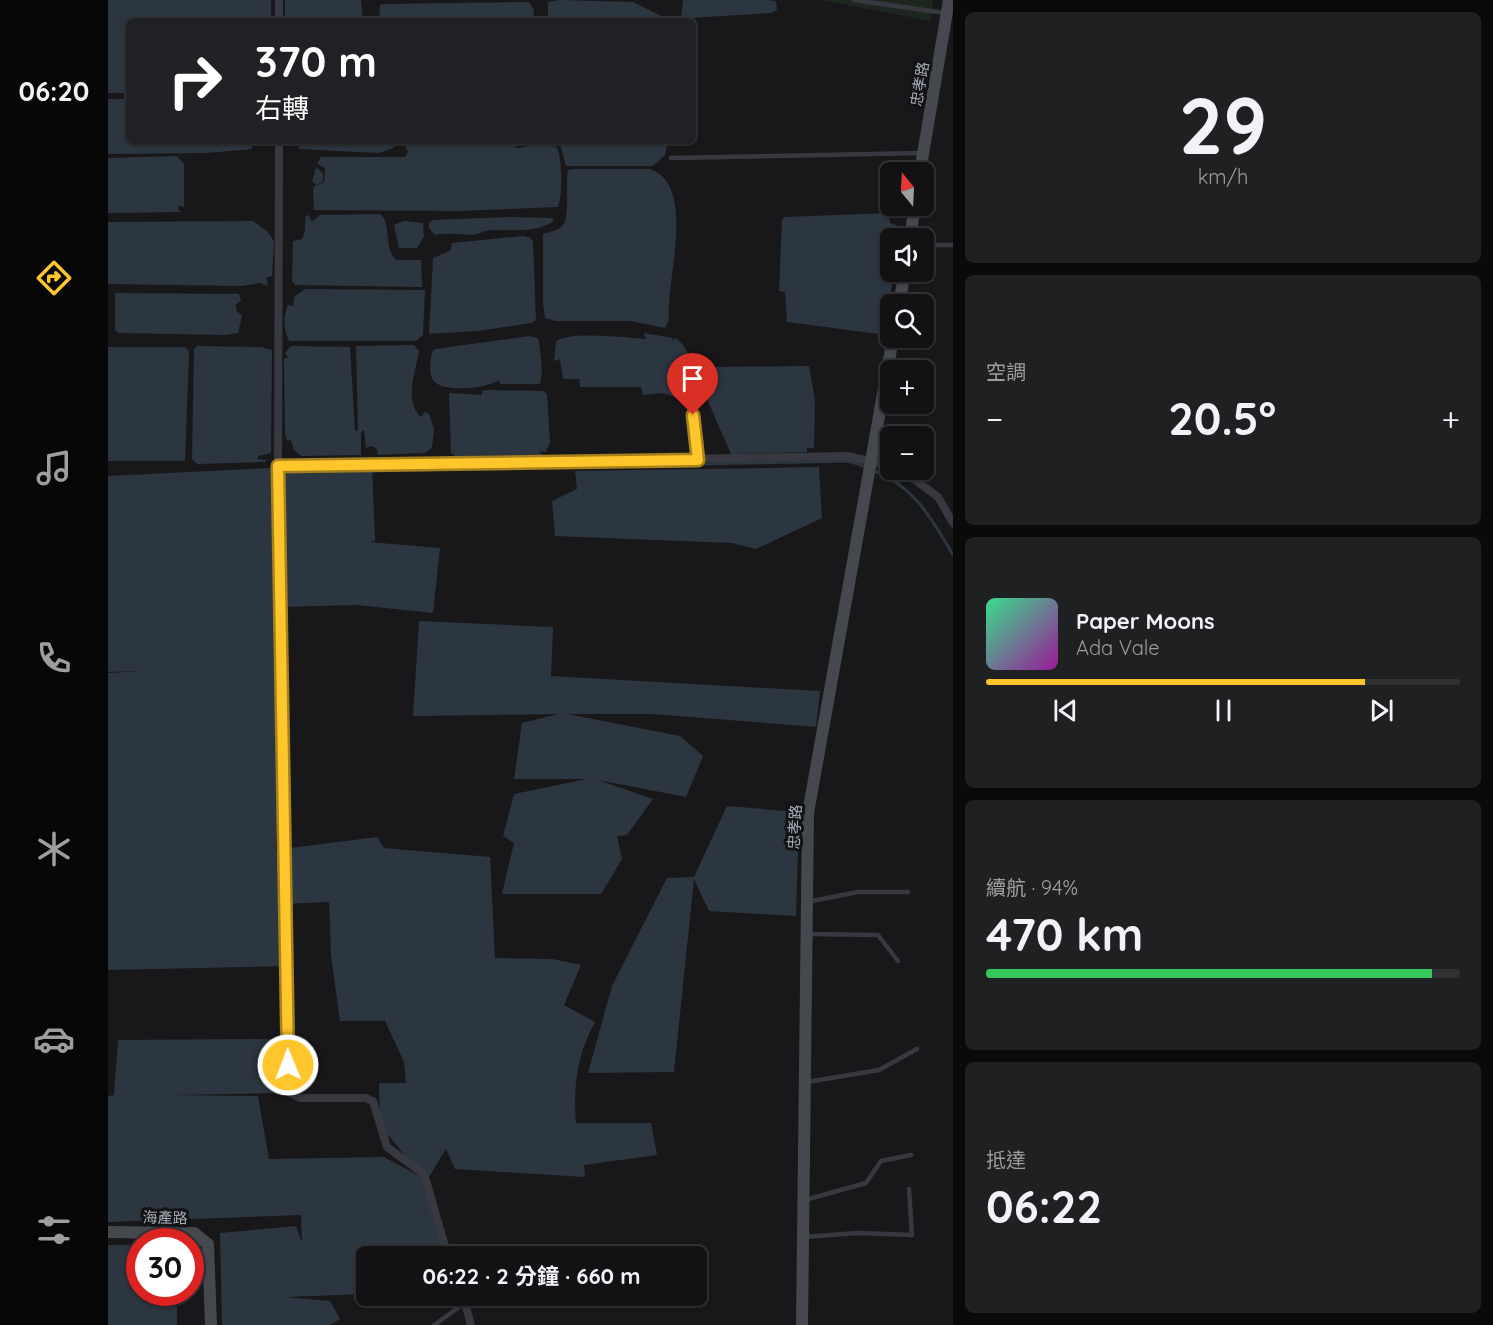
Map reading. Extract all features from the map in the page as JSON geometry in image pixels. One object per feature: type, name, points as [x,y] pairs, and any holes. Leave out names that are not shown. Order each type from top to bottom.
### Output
[{"type":"street","points":[[279,0],[279,18]]},
{"type":"street","name":"忠孝路","points":[[922,162],[949,0]]},
{"type":"street","points":[[279,144],[278,466],[289,1088],[290,1093],[300,1098],[365,1098],[373,1101],[387,1147],[422,1173],[426,1180],[445,1246]]},
{"type":"street","name":"忠孝路","points":[[802,1325],[808,813],[891,348]]},
{"type":"street","points":[[278,466],[848,456],[880,462]]},
{"type":"street","points":[[915,480],[938,497],[953,523]]},
{"type":"street","name":"海產路","points":[[108,1232],[194,1233],[203,1239],[208,1244],[211,1325]]},
{"type":"street","points":[[466,1306],[471,1325]]},
{"type":"lane","points":[[854,0],[947,13]]},
{"type":"lane","points":[[671,158],[923,153]]},
{"type":"lane","points":[[934,245],[953,245]]},
{"type":"lane","points":[[693,415],[698,460]]},
{"type":"lane","points":[[807,902],[858,892],[908,892]]},
{"type":"lane","points":[[807,934],[878,935],[898,961]]},
{"type":"lane","points":[[804,1082],[879,1070],[917,1049]]},
{"type":"lane","points":[[805,1200],[867,1183],[881,1161],[911,1155]]},
{"type":"lane","points":[[803,1237],[858,1233],[912,1235],[909,1189]]},
{"type":"lane","points":[[434,1325],[456,1306]]},
{"type":"shaded area","points":[[108,0],[271,0],[271,18],[126,18],[126,93],[108,93]]},
{"type":"shaded area","points":[[285,0],[361,0],[363,18],[285,18]]},
{"type":"shaded area","points":[[560,0],[633,2],[665,18],[548,18],[548,2]]},
{"type":"shaded area","points":[[683,0],[767,0],[776,1],[777,10],[771,13],[681,18]]},
{"type":"shaded area","points":[[820,0],[933,0],[931,21]]},
{"type":"shaded area","points":[[529,2],[534,10],[533,18],[379,18],[380,5]]},
{"type":"shaded area","points":[[108,99],[126,99],[126,144],[257,144],[252,145],[252,149],[206,153],[108,154]]},
{"type":"shaded area","points":[[298,144],[395,144],[393,148],[379,153],[299,149]]},
{"type":"shaded area","points":[[404,144],[514,144],[518,148],[542,144],[557,147],[561,177],[558,207],[458,211],[314,210],[313,187],[324,182],[325,168],[317,164],[321,157],[405,157],[408,152]]},
{"type":"shaded area","points":[[560,144],[667,144],[665,155],[653,166],[566,166]]},
{"type":"shaded area","points":[[177,156],[184,164],[184,207],[179,205],[178,210],[182,212],[108,213],[108,158]]},
{"type":"shaded area","points":[[316,167],[323,173],[323,181],[316,185],[312,181]]},
{"type":"shaded area","points":[[650,169],[664,179],[673,194],[676,237],[669,320],[665,328],[631,321],[555,321],[545,318],[543,234],[557,230],[564,223],[567,209],[568,170]]},
{"type":"shaded area","points":[[880,213],[880,216],[889,216],[890,223],[901,227],[880,228],[880,282],[892,282],[890,294],[880,294],[880,334],[787,322],[785,292],[779,291],[782,220],[785,217]]},
{"type":"shaded area","points":[[380,214],[386,223],[390,248],[396,260],[421,260],[422,287],[295,285],[292,281],[293,241],[302,239],[306,216],[309,215],[312,222],[320,215]]},
{"type":"shaded area","points":[[552,218],[554,221],[532,229],[490,230],[469,235],[435,235],[429,228],[429,223],[433,220]]},
{"type":"shaded area","points":[[253,221],[268,232],[274,242],[272,276],[266,278],[268,286],[260,283],[242,286],[108,284],[108,222]]},
{"type":"shaded area","points":[[404,221],[423,223],[424,237],[417,248],[399,248],[394,225]]},
{"type":"shaded area","points":[[524,236],[531,238],[533,242],[536,320],[532,323],[477,331],[429,334],[433,258],[450,251],[452,243]]},
{"type":"shaded area","points":[[305,289],[425,290],[423,335],[416,341],[289,341],[285,327],[286,310],[288,305],[293,306],[294,297]]},
{"type":"shaded area","points":[[115,293],[239,294],[241,301],[236,304],[236,310],[242,316],[238,333],[225,335],[119,333],[115,330]]},
{"type":"shaded area","points":[[644,333],[673,338],[672,342],[675,338],[681,342],[689,355],[698,392],[675,397],[662,393],[643,395],[641,387],[580,387],[579,379],[563,379],[560,359],[554,361],[556,342],[562,338],[613,336],[646,339]]},
{"type":"shaded area","points":[[529,336],[539,341],[542,370],[540,384],[500,384],[499,380],[485,386],[454,388],[438,384],[431,377],[432,352],[435,349]]},
{"type":"shaded area","points":[[414,345],[419,351],[412,386],[413,403],[421,417],[425,412],[429,414],[434,429],[432,448],[425,453],[378,455],[376,448],[371,446],[366,448],[364,430],[361,432],[361,455],[301,456],[294,450],[291,440],[287,441],[285,434],[284,358],[288,358],[285,353],[291,346],[350,347],[355,430],[358,431],[356,346]]},
{"type":"shaded area","points":[[197,346],[261,347],[272,350],[271,453],[258,456],[258,459],[267,460],[265,462],[197,464],[192,459],[194,349]]},
{"type":"shaded area","points":[[108,347],[185,347],[189,351],[185,461],[108,461]]},
{"type":"shaded area","points":[[809,366],[815,400],[814,448],[807,448],[807,452],[731,454],[703,390],[699,370],[702,367]]},
{"type":"shaded area","points":[[482,391],[543,391],[547,394],[550,442],[546,452],[539,451],[542,455],[455,456],[451,453],[449,393],[482,395]]},
{"type":"shaded area","points":[[372,463],[375,541],[368,542],[440,548],[433,613],[357,605],[281,607],[282,725],[276,847],[283,900],[290,848],[377,837],[384,848],[490,857],[495,958],[552,959],[581,965],[564,1005],[595,1022],[580,1058],[575,1096],[576,1123],[651,1123],[657,1155],[584,1165],[585,1177],[455,1169],[446,1149],[427,1180],[448,1246],[356,1246],[356,1294],[285,1297],[330,1301],[340,1319],[330,1325],[222,1325],[220,1233],[296,1226],[302,1243],[301,1215],[108,1222],[108,1096],[114,1095],[118,1040],[275,1039],[283,1093],[172,1095],[258,1096],[269,1159],[384,1157],[423,1178],[380,1125],[379,1083],[406,1083],[404,1062],[385,1021],[340,1021],[331,955],[329,902],[283,904],[284,966],[108,970],[108,673],[143,671],[108,672],[108,476]]},
{"type":"shaded area","points":[[819,467],[822,518],[756,549],[732,543],[555,536],[552,501],[577,489],[575,471]]},
{"type":"shaded area","points":[[419,621],[553,627],[551,676],[820,691],[816,727],[653,714],[567,714],[680,736],[703,756],[686,797],[598,780],[653,799],[627,835],[617,836],[622,859],[601,894],[502,894],[514,843],[503,836],[514,794],[587,779],[514,779],[522,723],[558,714],[413,716]]},
{"type":"shaded area","points":[[727,806],[799,812],[796,916],[709,911],[694,879],[674,1072],[588,1073],[612,986],[667,878],[694,877]]},
{"type":"shaded area","points":[[108,1245],[126,1245],[126,1306],[177,1306],[177,1325],[108,1325]]},
{"type":"waterway","points":[[370,471],[849,461],[866,467]]},
{"type":"waterway","points":[[872,470],[887,477],[911,494],[929,516],[953,555]]},
{"type":"route","points":[[288,1065],[278,466],[698,460],[693,415]]}]
